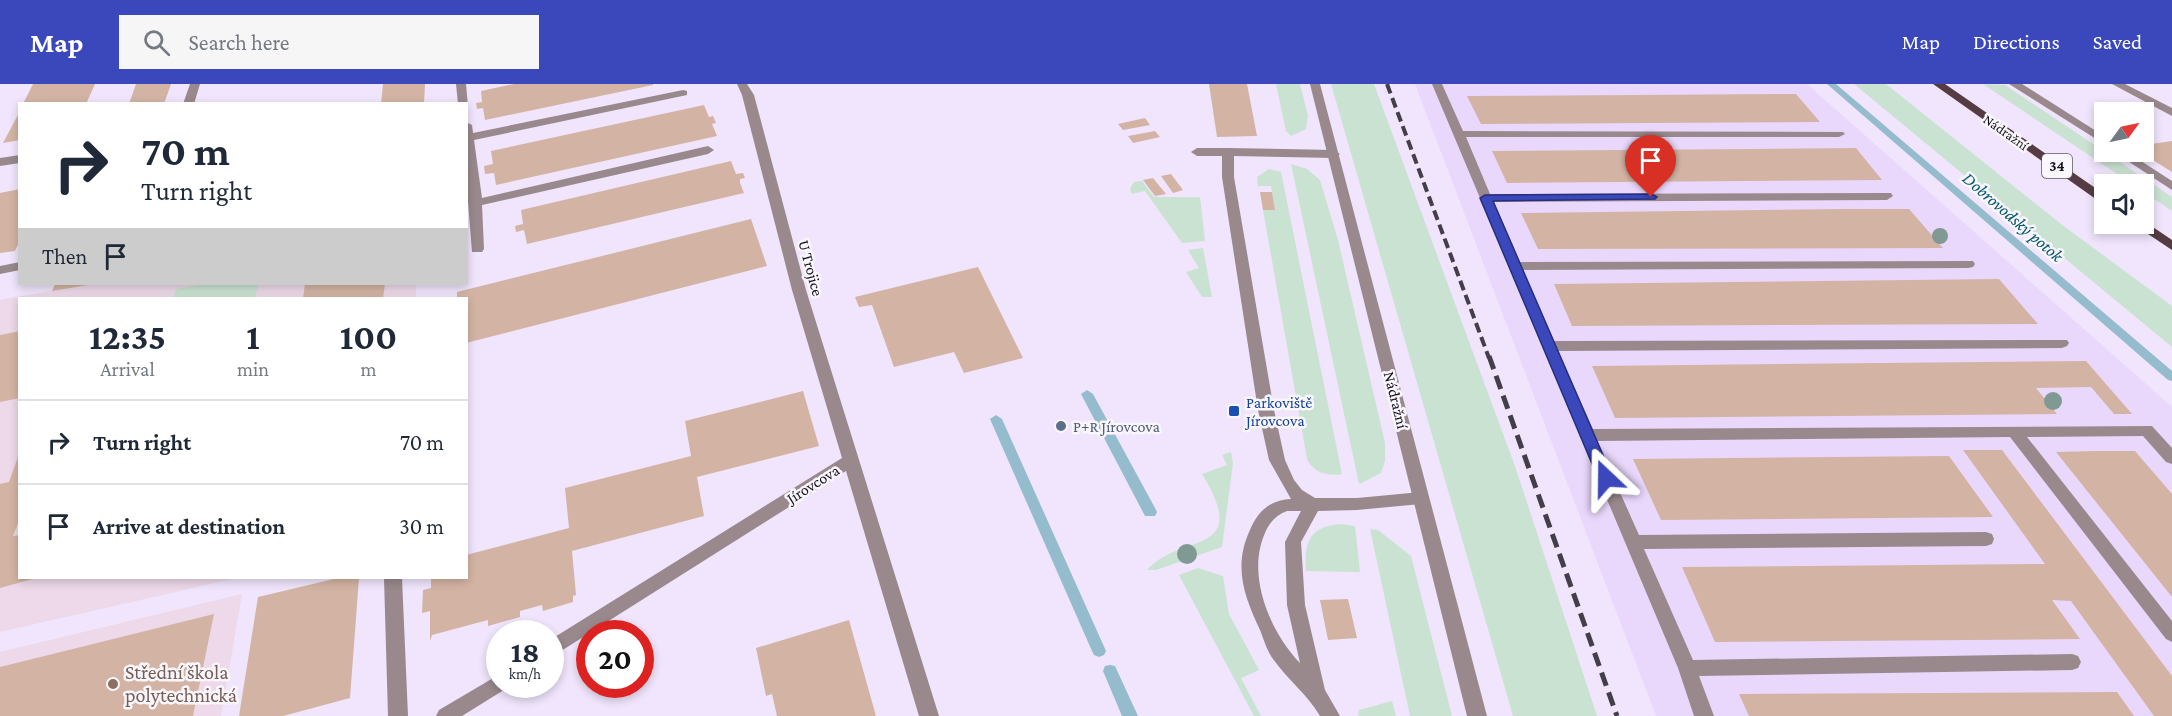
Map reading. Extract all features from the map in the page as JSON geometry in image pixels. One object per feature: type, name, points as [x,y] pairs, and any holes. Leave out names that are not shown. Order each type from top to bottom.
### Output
[{"type":"main road","name":"Nádražní","points":[[1938,84],[2094,193]]},
{"type":"main road","points":[[2154,234],[2172,246]]},
{"type":"street","points":[[189,102],[195,84]]},
{"type":"street","points":[[461,84],[464,102]]},
{"type":"street","name":"U Trojice","points":[[742,84],[748,96],[799,290],[850,461]]},
{"type":"street","name":"Nádražní","points":[[1315,84],[1477,716]]},
{"type":"street","points":[[1437,84],[1687,668],[1704,716]]},
{"type":"street","points":[[2014,84],[2094,134]]},
{"type":"street","points":[[2033,84],[2041,100]]},
{"type":"street","points":[[2117,84],[2172,113]]},
{"type":"street","points":[[468,132],[683,93]]},
{"type":"street","points":[[1458,134],[1839,135]]},
{"type":"street","points":[[468,149],[470,184],[476,203],[477,249]]},
{"type":"street","points":[[476,203],[708,150]]},
{"type":"street","points":[[1197,152],[1334,154]]},
{"type":"street","points":[[1228,152],[1228,177],[1266,410],[1277,460],[1296,494],[1313,505]]},
{"type":"street","points":[[0,162],[18,159]]},
{"type":"street","points":[[2135,162],[2172,186]]},
{"type":"street","points":[[1485,198],[1887,196]]},
{"type":"street","points":[[1515,266],[1968,264]]},
{"type":"street","points":[[0,270],[18,266]]},
{"type":"street","points":[[1549,346],[2062,343]]},
{"type":"street","points":[[1588,435],[2148,430],[2172,458]]},
{"type":"street","points":[[2014,431],[2172,634]]},
{"type":"street","name":"Jírovcova","points":[[564,641],[850,461],[929,716]]},
{"type":"street","points":[[1330,716],[1316,693],[1279,653],[1257,605],[1251,581],[1249,554],[1261,523],[1273,509],[1287,505],[1357,504],[1421,498]]},
{"type":"street","points":[[1313,505],[1293,542],[1296,605],[1316,693]]},
{"type":"street","points":[[1633,542],[1986,539]]},
{"type":"street","points":[[393,579],[398,716]]},
{"type":"street","points":[[1687,668],[2072,662]]},
{"type":"street","points":[[446,716],[486,691]]},
{"type":"shaded area","points":[[1415,84],[1807,84],[2172,407],[2172,716],[1656,716]]},
{"type":"shaded area","points":[[83,285],[416,285],[416,297],[18,297],[18,579],[233,579],[0,632],[0,300]]},
{"type":"shaded area","name":"Střední škola polytechnická","points":[[242,594],[221,716],[0,716],[0,652]]},
{"type":"green space","points":[[1276,84],[1300,84],[1308,116],[1306,129],[1291,136],[1286,131]]},
{"type":"green space","points":[[1331,84],[1374,84],[1516,469],[1597,716],[1513,716]]},
{"type":"green space","points":[[1854,84],[1886,84],[2061,224],[2172,306],[2172,347]]},
{"type":"green space","points":[[1983,84],[2005,85],[2094,145],[2094,158]]},
{"type":"green space","points":[[2099,162],[2120,162],[2138,174],[2117,174]]},
{"type":"green space","points":[[1291,164],[1307,169],[1320,180],[1338,240],[1385,443],[1385,461],[1381,473],[1359,484]]},
{"type":"green space","points":[[1269,169],[1281,172],[1342,474],[1331,475],[1321,472],[1307,459],[1263,210],[1275,210],[1271,186],[1258,186],[1257,177]]},
{"type":"green space","points":[[1142,181],[1154,197],[1200,197],[1205,241],[1182,243],[1145,191],[1132,194],[1130,189],[1134,182]]},
{"type":"green space","points":[[2154,185],[2172,197],[2172,211],[2154,199]]},
{"type":"green space","points":[[1203,248],[1212,297],[1202,297],[1186,272],[1199,268],[1188,250]]},
{"type":"green space","points":[[198,285],[258,285],[255,297],[173,297],[176,289]]},
{"type":"green space","points":[[1231,452],[1233,463],[1222,547],[1156,570],[1147,570],[1161,558],[1206,539],[1216,531],[1220,519],[1216,500],[1202,474],[1227,465],[1222,455]]},
{"type":"green space","points":[[1330,525],[1355,526],[1360,572],[1306,571],[1306,552],[1315,532]]},
{"type":"green space","points":[[1370,529],[1378,530],[1411,556],[1452,716],[1410,716]]},
{"type":"green space","points":[[1198,568],[1223,576],[1229,614],[1259,670],[1241,678],[1261,716],[1254,716],[1179,575]]},
{"type":"green space","points":[[1392,701],[1396,716],[1358,716],[1359,710]]},
{"type":"building","points":[[33,84],[95,84],[87,102],[24,102]]},
{"type":"building","points":[[136,84],[171,84],[165,102],[130,102]]},
{"type":"building","points":[[383,84],[425,84],[424,102],[381,102]]},
{"type":"building","points":[[514,84],[653,85],[485,120],[483,108],[477,109],[476,103],[482,102],[481,91]]},
{"type":"building","points":[[1209,84],[1247,84],[1257,136],[1217,137]]},
{"type":"building","points":[[1796,94],[1820,122],[1481,124],[1467,96]]},
{"type":"building","points":[[704,105],[709,117],[713,116],[716,123],[712,124],[717,136],[496,185],[494,173],[485,174],[484,166],[493,164],[491,151]]},
{"type":"building","points":[[18,115],[18,140],[3,143]]},
{"type":"building","points":[[1145,118],[1150,125],[1123,130],[1118,124]]},
{"type":"building","points":[[1155,131],[1160,137],[1133,143],[1128,136]]},
{"type":"building","points":[[2172,141],[2172,172],[2154,161],[2154,144]]},
{"type":"building","points":[[1856,148],[1882,180],[1507,183],[1492,151]]},
{"type":"building","points":[[731,161],[736,174],[743,173],[745,178],[740,179],[740,183],[744,193],[527,244],[524,230],[516,232],[515,226],[523,224],[521,210]]},
{"type":"building","points":[[1171,174],[1183,190],[1173,193],[1161,176]]},
{"type":"building","points":[[1153,178],[1166,194],[1155,196],[1143,180]]},
{"type":"building","points":[[18,189],[18,244],[15,251],[0,253],[0,193]]},
{"type":"building","points":[[1260,192],[1272,192],[1275,210],[1263,210]]},
{"type":"building","points":[[1909,209],[1943,248],[1538,249],[1521,213]]},
{"type":"building","points":[[751,219],[767,266],[468,342],[468,297],[457,297],[457,292]]},
{"type":"building","points":[[978,267],[1023,358],[964,373],[954,352],[894,367],[872,305],[859,307],[855,297]]},
{"type":"building","points":[[1999,279],[2038,324],[1572,326],[1554,284]]},
{"type":"building","points":[[55,285],[88,285],[52,291]]},
{"type":"building","points":[[305,285],[385,285],[383,297],[303,297]]},
{"type":"building","points":[[18,331],[18,398],[0,402],[0,335]]},
{"type":"building","points":[[2086,361],[2132,414],[2114,414],[2091,387],[2036,388],[2057,414],[1615,418],[1592,366]]},
{"type":"building","points":[[803,391],[819,446],[697,477],[704,516],[572,551],[576,595],[573,596],[573,602],[543,611],[542,605],[520,611],[520,617],[509,620],[486,620],[432,635],[430,641],[430,611],[422,613],[423,590],[431,588],[431,579],[468,579],[468,554],[569,528],[565,488],[691,456],[685,421]]},
{"type":"building","points":[[1963,450],[2002,450],[2172,676],[2172,716],[2154,716],[2071,601],[2052,600],[2080,639],[1715,642],[1682,567],[2045,564]]},
{"type":"building","points":[[2135,451],[2172,494],[2172,597],[2056,452]]},
{"type":"building","points":[[1949,456],[1993,517],[1661,520],[1633,459]]},
{"type":"building","points":[[18,457],[18,523],[13,536],[18,535],[18,579],[32,579],[0,588],[0,484],[9,482]]},
{"type":"building","points":[[334,579],[359,579],[350,698],[283,716],[239,716],[258,597]]},
{"type":"building","points":[[1348,599],[1357,638],[1328,640],[1320,600]]},
{"type":"building","name":"Střední škola polytechnická","points":[[214,614],[193,716],[0,716],[0,667]]},
{"type":"building","points":[[849,620],[876,716],[777,716],[772,694],[766,696],[756,648]]},
{"type":"building","points":[[2117,692],[2134,716],[1749,716],[1739,694]]},
{"type":"waterway","name":"Dobrovodský potok","points":[[1831,84],[2172,377]]},
{"type":"waterway","points":[[1087,394],[1150,512]]},
{"type":"waterway","points":[[996,419],[1099,651]]},
{"type":"waterway","points":[[1110,671],[1130,716]]},
{"type":"railway","points":[[1387,84],[1489,358]]},
{"type":"railway","points":[[1489,356],[1617,716]]},
{"type":"place","name":"Parkoviště Jírovcova","points":[[1234,411]]},
{"type":"place","name":"P+R Jírovcova","points":[[1061,426]]},
{"type":"place","name":"Střední škola polytechnická","points":[[113,684]]},
{"type":"route","points":[[1606,478],[1485,198],[1651,197]]}]
